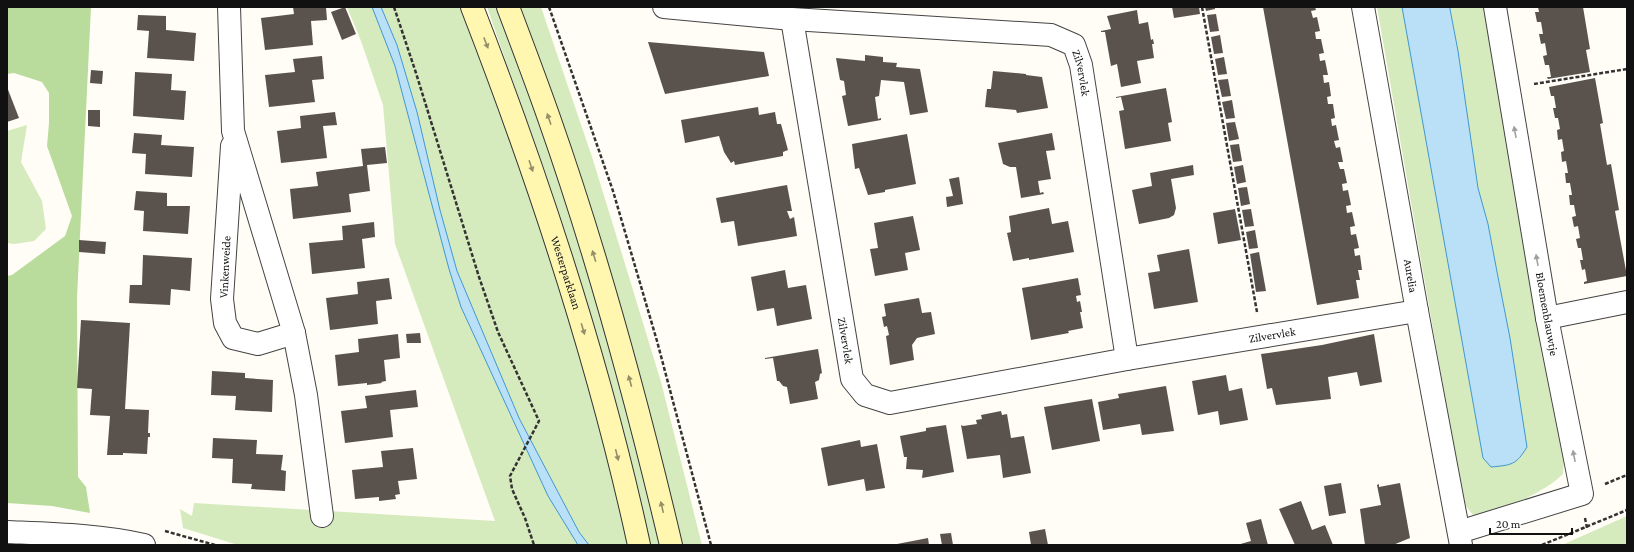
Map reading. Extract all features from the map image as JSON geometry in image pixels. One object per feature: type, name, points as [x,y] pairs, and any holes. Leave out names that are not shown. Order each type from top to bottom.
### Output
[{"type":"main road","name":"Westerparklaan","points":[[472,7],[502,83],[561,258],[593,362],[639,545]]},
{"type":"main road","points":[[508,7],[549,118],[588,238],[622,353],[651,461],[671,545]]},
{"type":"street","name":"Vinkenweide","points":[[229,7],[232,131],[222,299],[225,323],[233,338],[258,344],[294,333]]},
{"type":"street","name":"Zilvervlek","points":[[664,7],[792,19],[1051,35],[1074,44],[1081,65],[1127,359]]},
{"type":"street","name":"Aurelia","points":[[1363,7],[1417,311],[1460,539]]},
{"type":"street","name":"Bloemenblauwtje","points":[[1460,539],[1582,494],[1547,318],[1495,7]]},
{"type":"street","name":"Zilvervlek","points":[[792,19],[852,379],[865,395],[890,403],[1127,359],[1417,311]]},
{"type":"street","name":"Vinkenweide","points":[[232,131],[294,333],[306,395],[322,516]]},
{"type":"street","points":[[1547,318],[1627,302]]},
{"type":"street","points":[[7,532],[85,536],[144,545]]},
{"type":"path","points":[[394,7],[496,325],[539,421],[538,426],[510,476],[512,489],[525,518],[534,545]]},
{"type":"path","points":[[549,7],[613,192],[657,341],[710,545]]},
{"type":"path","points":[[1202,7],[1262,337]]},
{"type":"path","points":[[1508,88],[1627,69]]},
{"type":"path","points":[[1542,545],[1587,528],[1627,510]]},
{"type":"green space","points":[[7,7],[91,7],[77,298],[78,477],[86,487],[90,513],[52,506],[7,503],[7,276],[12,275],[65,236],[72,216],[47,146],[49,93],[42,82],[14,73],[7,74]]},
{"type":"green space","points":[[347,7],[372,7],[395,66],[449,269],[461,307],[548,496],[578,545],[238,545],[183,528],[180,509],[192,516],[194,503],[495,521],[395,244],[383,105],[361,41]]},
{"type":"green space","points":[[381,7],[463,7],[511,137],[565,302],[630,545],[589,545],[579,532],[519,418],[457,271],[440,210],[417,112],[397,45]]},
{"type":"green space","points":[[487,7],[500,7],[536,109],[614,358],[661,545],[649,545],[542,165]]},
{"type":"green space","points":[[520,7],[541,7],[593,160],[661,382],[702,545],[680,545],[575,163]]},
{"type":"green space","points":[[1377,7],[1402,7],[1483,458],[1510,338],[1488,224],[1478,188],[1450,7],[1485,7],[1564,459],[1563,474],[1545,488],[1508,506],[1484,513],[1473,515],[1466,506],[1460,484]]},
{"type":"green space","points":[[27,125],[21,162],[42,201],[46,229],[34,241],[14,244],[7,243],[7,131]]},
{"type":"green space","points":[[1627,516],[1627,545],[1562,545]]},
{"type":"water","points":[[372,7],[381,7],[397,45],[417,112],[440,210],[457,271],[519,418],[579,532],[589,545],[578,545],[548,496],[461,307],[449,269],[395,66]]},
{"type":"water","points":[[1402,7],[1450,7],[1478,188],[1488,224],[1510,338],[1527,447],[1516,461],[1509,465],[1491,467],[1483,458]]},
{"type":"building","points":[[293,7],[326,7],[327,20],[311,21],[313,45],[265,50],[261,18],[294,14]]},
{"type":"building","points":[[345,7],[356,34],[342,40],[331,12]]},
{"type":"building","points":[[1172,7],[1199,7],[1200,14],[1174,18]]},
{"type":"building","points":[[1205,7],[1215,7],[1215,9],[1206,11]]},
{"type":"building","points":[[1263,7],[1315,7],[1316,10],[1311,11],[1313,18],[1317,17],[1320,31],[1315,32],[1316,39],[1321,39],[1324,53],[1319,54],[1320,61],[1325,60],[1328,75],[1323,75],[1324,83],[1329,82],[1331,96],[1327,97],[1328,104],[1333,104],[1335,118],[1331,119],[1332,126],[1336,125],[1339,140],[1334,141],[1336,148],[1340,147],[1343,162],[1338,162],[1340,169],[1344,169],[1347,183],[1342,184],[1343,191],[1348,190],[1351,205],[1346,206],[1347,213],[1352,212],[1355,226],[1350,227],[1351,235],[1356,234],[1359,248],[1354,249],[1355,256],[1360,255],[1362,270],[1358,270],[1360,280],[1356,280],[1359,298],[1317,305]]},
{"type":"building","points":[[1538,7],[1583,7],[1590,49],[1586,50],[1590,72],[1548,79],[1547,77],[1551,77],[1549,65],[1545,65],[1543,56],[1547,55],[1545,43],[1541,44],[1539,34],[1543,34],[1541,22],[1537,22],[1535,12],[1539,12]]},
{"type":"building","points":[[1137,10],[1139,24],[1148,22],[1151,40],[1153,39],[1154,44],[1152,44],[1154,58],[1137,61],[1141,83],[1121,87],[1117,64],[1111,66],[1105,32],[1101,31],[1111,29],[1107,16]]},
{"type":"building","points":[[1216,14],[1219,31],[1210,32],[1207,15]]},
{"type":"building","points":[[138,15],[166,16],[166,30],[196,33],[194,61],[147,58],[149,31],[137,30]]},
{"type":"building","points":[[1220,35],[1223,53],[1214,54],[1211,37]]},
{"type":"building","points":[[648,42],[764,52],[769,76],[665,94]]},
{"type":"building","points":[[865,55],[883,57],[883,62],[897,63],[896,67],[920,69],[928,112],[910,115],[904,82],[881,80],[879,96],[875,97],[878,119],[881,118],[881,120],[848,126],[842,96],[846,95],[844,81],[840,80],[836,58],[865,61]]},
{"type":"building","points":[[322,56],[324,79],[312,80],[315,102],[269,107],[265,75],[295,72],[293,59]]},
{"type":"building","points":[[1224,57],[1227,74],[1218,75],[1215,59]]},
{"type":"building","points":[[91,70],[103,71],[102,84],[90,83]]},
{"type":"building","points":[[993,71],[1042,77],[1048,108],[1017,113],[1016,110],[985,107],[987,89],[991,89]]},
{"type":"building","points":[[135,72],[172,74],[171,90],[186,91],[184,120],[133,116]]},
{"type":"building","points":[[1595,78],[1603,123],[1600,124],[1607,165],[1611,164],[1619,210],[1615,211],[1627,276],[1584,284],[1584,282],[1587,281],[1585,269],[1582,270],[1580,260],[1583,260],[1581,248],[1578,248],[1576,239],[1580,238],[1578,226],[1574,227],[1572,217],[1576,216],[1574,205],[1570,205],[1569,195],[1572,195],[1570,183],[1566,183],[1565,173],[1568,173],[1566,161],[1562,162],[1561,152],[1564,151],[1562,139],[1558,140],[1557,130],[1560,129],[1558,118],[1555,118],[1553,108],[1556,108],[1554,96],[1551,96],[1549,87]]},
{"type":"building","points":[[1228,79],[1231,96],[1222,97],[1218,80]]},
{"type":"building","points":[[7,87],[19,118],[7,122]]},
{"type":"building","points":[[1166,88],[1172,122],[1168,123],[1171,141],[1125,149],[1119,111],[1124,110],[1121,97],[1116,97]]},
{"type":"building","points":[[1232,100],[1235,118],[1226,119],[1222,102]]},
{"type":"building","points":[[758,107],[759,115],[775,112],[777,124],[781,124],[788,150],[783,152],[783,156],[735,165],[734,161],[731,163],[724,152],[719,136],[685,143],[681,120]]},
{"type":"building","points":[[88,110],[100,110],[100,127],[88,126]]},
{"type":"building","points":[[335,112],[337,125],[323,126],[327,158],[281,163],[277,131],[301,128],[300,116]]},
{"type":"building","points":[[1235,122],[1239,139],[1229,141],[1226,123]]},
{"type":"building","points":[[134,133],[162,135],[161,145],[194,147],[192,177],[145,174],[146,154],[132,153]]},
{"type":"building","points":[[1052,133],[1055,150],[1046,151],[1051,179],[1038,181],[1040,193],[1043,192],[1044,194],[1021,198],[1016,167],[1010,167],[1003,164],[998,143]]},
{"type":"building","points":[[907,134],[916,184],[868,195],[859,168],[855,169],[852,144]]},
{"type":"building","points":[[1239,144],[1242,161],[1233,162],[1230,145]]},
{"type":"building","points":[[385,147],[387,163],[367,165],[370,191],[349,194],[351,212],[293,219],[290,189],[318,186],[316,172],[363,166],[361,149]]},
{"type":"building","points":[[1193,165],[1194,175],[1171,179],[1176,208],[1174,215],[1169,218],[1139,224],[1132,190],[1152,186],[1150,173]]},
{"type":"building","points":[[1243,165],[1246,182],[1237,184],[1234,167]]},
{"type":"building","points":[[959,177],[963,204],[947,207],[946,197],[953,196],[949,179]]},
{"type":"building","points":[[787,185],[792,211],[787,211],[790,219],[794,217],[797,236],[738,246],[734,221],[721,223],[716,198]]},
{"type":"building","points":[[1247,187],[1250,204],[1241,206],[1238,188]]},
{"type":"building","points":[[136,191],[167,193],[167,206],[190,206],[188,234],[143,231],[144,211],[134,210]]},
{"type":"building","points":[[1049,208],[1052,224],[1068,221],[1074,252],[1029,260],[1029,258],[1013,261],[1007,233],[1011,232],[1009,216]]},
{"type":"building","points":[[1235,209],[1241,240],[1218,244],[1213,213]]},
{"type":"building","points":[[1251,209],[1254,226],[1245,227],[1242,210]]},
{"type":"building","points":[[913,216],[920,250],[905,253],[908,270],[875,276],[870,249],[878,248],[874,223]]},
{"type":"building","points":[[374,222],[375,237],[362,239],[365,268],[312,274],[309,243],[343,240],[342,226]]},
{"type":"building","points":[[1255,230],[1258,248],[1249,249],[1246,232]]},
{"type":"building","points":[[79,240],[106,242],[105,254],[79,252]]},
{"type":"building","points":[[1189,249],[1198,302],[1154,309],[1148,273],[1160,271],[1157,255]]},
{"type":"building","points":[[1259,252],[1266,291],[1256,292],[1250,254]]},
{"type":"building","points":[[143,255],[192,258],[190,291],[171,289],[170,305],[129,303],[130,285],[142,285]]},
{"type":"building","points":[[785,270],[788,288],[806,285],[812,319],[777,326],[774,308],[757,311],[751,277]]},
{"type":"building","points":[[389,278],[392,299],[376,301],[378,324],[330,330],[326,298],[358,294],[357,282]]},
{"type":"building","points":[[1078,278],[1081,295],[1076,296],[1077,302],[1080,301],[1082,312],[1080,312],[1083,328],[1068,331],[1069,333],[1031,340],[1022,288]]},
{"type":"building","points":[[919,298],[922,313],[931,312],[935,334],[917,338],[912,345],[914,360],[890,365],[886,336],[889,335],[887,326],[884,327],[882,317],[886,316],[884,304]]},
{"type":"building","points":[[81,320],[130,323],[125,409],[149,410],[148,433],[150,433],[150,437],[148,437],[147,454],[123,453],[123,455],[107,455],[110,416],[90,415],[92,389],[77,388]]},
{"type":"building","points":[[420,333],[421,343],[407,343],[406,334]]},
{"type":"building","points":[[398,334],[400,358],[384,360],[386,381],[367,385],[367,383],[338,386],[335,355],[359,352],[358,339]]},
{"type":"building","points":[[1374,334],[1382,382],[1360,386],[1357,372],[1328,377],[1331,399],[1276,405],[1272,388],[1267,389],[1261,354],[1322,345]]},
{"type":"building","points":[[818,349],[822,373],[820,374],[819,380],[815,382],[818,399],[790,404],[787,387],[783,386],[779,381],[777,381],[773,358],[765,358]]},
{"type":"building","points":[[212,371],[245,373],[245,378],[273,380],[272,412],[235,410],[236,396],[211,395]]},
{"type":"building","points":[[1226,375],[1229,391],[1242,388],[1248,420],[1220,425],[1218,411],[1198,415],[1192,381]]},
{"type":"building","points":[[1166,386],[1174,431],[1142,435],[1140,424],[1103,430],[1098,402],[1119,398],[1118,394]]},
{"type":"building","points":[[416,390],[418,407],[390,410],[393,437],[345,443],[341,411],[367,408],[365,396]]},
{"type":"building","points":[[1092,399],[1100,441],[1052,450],[1044,407]]},
{"type":"building","points":[[1001,411],[1002,415],[1007,414],[1011,438],[1024,436],[1031,473],[1003,478],[1000,455],[967,459],[961,425],[977,424],[976,420],[982,419],[981,415]]},
{"type":"building","points":[[946,425],[954,472],[922,478],[923,470],[906,469],[907,457],[904,457],[900,436],[926,431],[926,428]]},
{"type":"building","points":[[213,438],[257,440],[256,454],[283,455],[281,470],[286,471],[285,491],[251,489],[252,484],[232,483],[233,459],[212,458]]},
{"type":"building","points":[[860,440],[861,447],[877,444],[885,488],[866,491],[864,479],[828,486],[821,448]]},
{"type":"building","points":[[413,448],[417,479],[398,481],[400,494],[395,495],[396,499],[379,501],[379,497],[355,499],[352,470],[383,467],[381,451]]},
{"type":"building","points":[[1341,483],[1346,513],[1329,516],[1324,486]]},
{"type":"building","points":[[1400,483],[1410,538],[1393,545],[1365,545],[1360,509],[1381,505],[1377,485],[1379,484],[1379,487]]},
{"type":"building","points":[[1301,501],[1312,530],[1325,525],[1333,545],[1295,545],[1279,509]]},
{"type":"building","points":[[1261,519],[1268,545],[1237,545],[1251,541],[1246,523]]},
{"type":"building","points":[[1045,529],[1048,545],[1031,545],[1029,532]]},
{"type":"building","points":[[951,533],[953,545],[942,545],[940,534]]},
{"type":"building","points":[[928,538],[929,545],[897,545],[897,544]]}]
